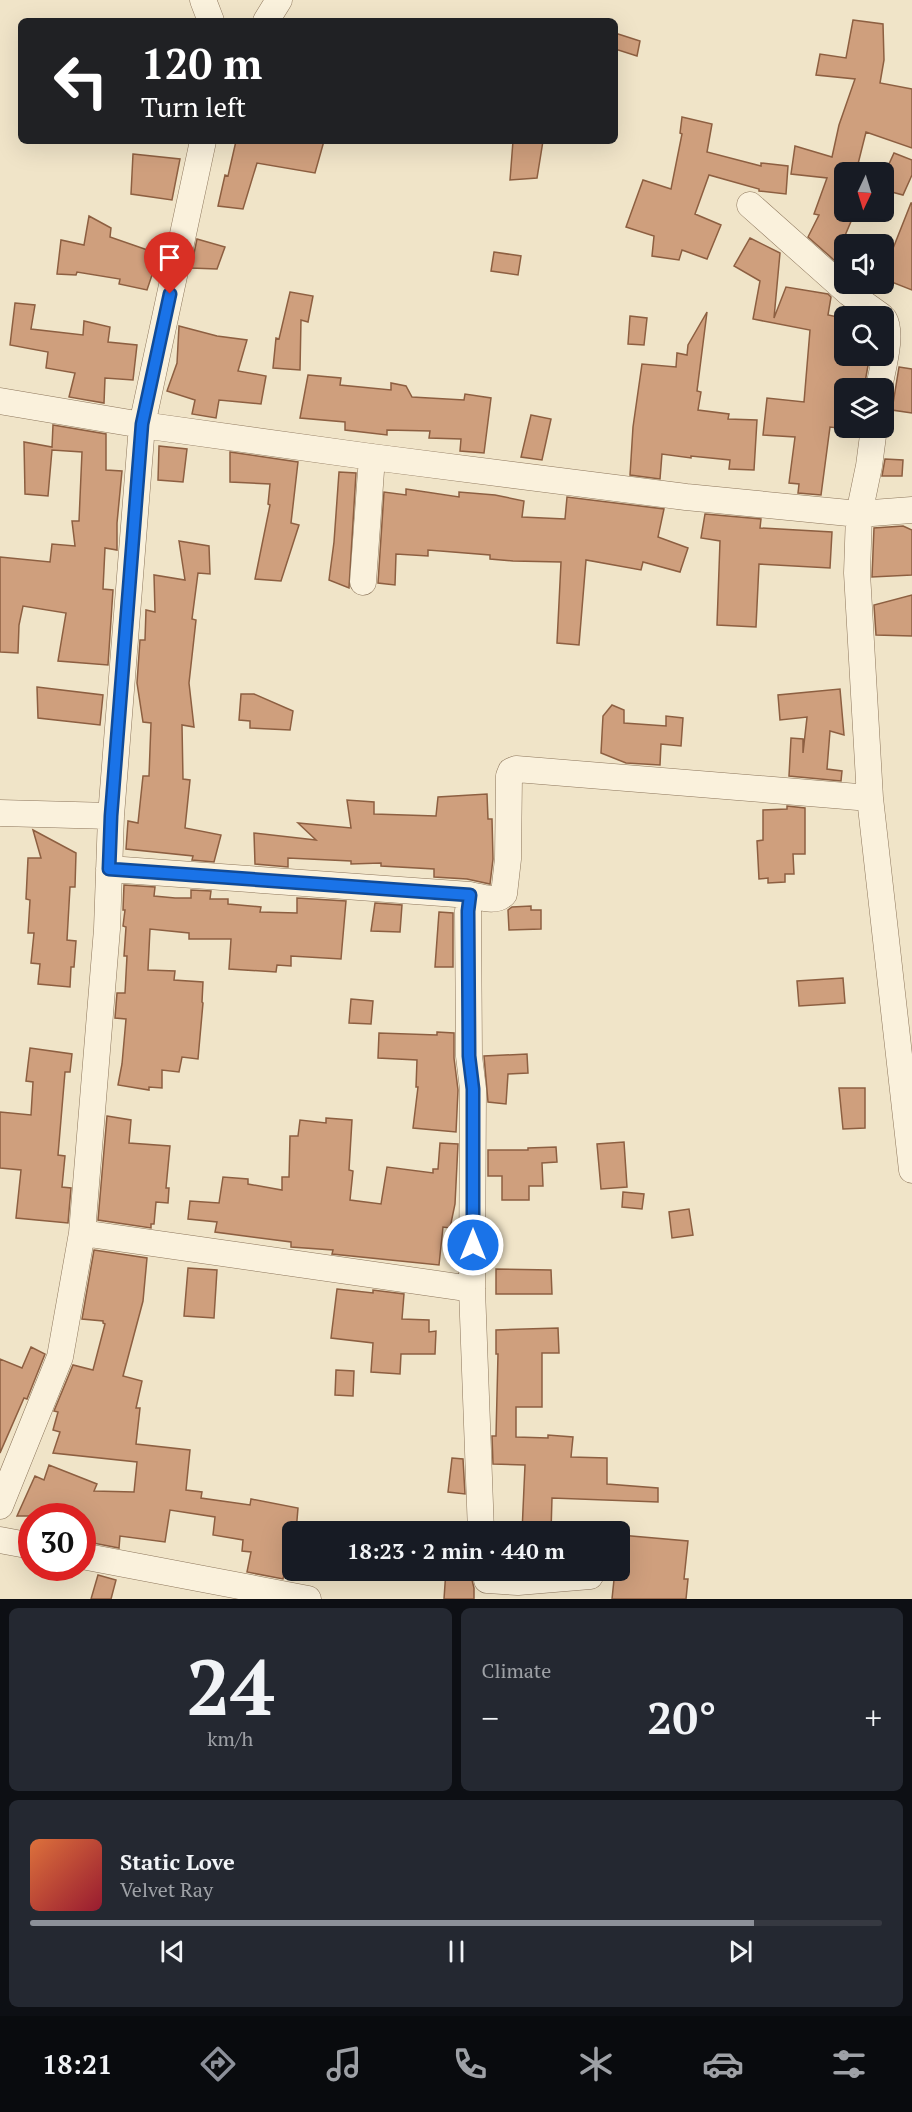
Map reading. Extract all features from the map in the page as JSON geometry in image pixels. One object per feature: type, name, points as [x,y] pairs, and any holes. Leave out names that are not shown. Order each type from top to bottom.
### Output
[{"type":"street","points":[[203,0],[210,18]]},
{"type":"street","points":[[268,18],[279,0]]},
{"type":"street","points":[[0,1506],[60,1357],[82,1233],[107,929],[111,816],[142,424],[202,144]]},
{"type":"street","points":[[750,205],[867,306]]},
{"type":"street","points":[[0,401],[372,457],[686,497],[859,514],[912,510]]},
{"type":"street","points":[[873,438],[859,514],[857,573],[870,798],[912,1170]]},
{"type":"street","points":[[363,582],[372,457]]},
{"type":"street","points":[[109,869],[470,895],[494,900],[501,898],[504,894],[508,860],[509,776],[511,771],[516,769],[870,798]]},
{"type":"street","points":[[0,813],[111,816]]},
{"type":"street","points":[[470,895],[468,911],[469,1056],[473,1089],[472,1289],[481,1521]]},
{"type":"street","points":[[82,1233],[472,1289]]},
{"type":"street","points":[[0,1540],[18,1543]]},
{"type":"street","points":[[96,1559],[308,1599]]},
{"type":"street","points":[[485,1583],[530,1581]]},
{"type":"building","points":[[853,20],[883,24],[884,60],[880,83],[912,89],[912,148],[866,132],[858,162],[834,162],[834,222],[851,222],[846,234],[834,234],[834,260],[808,237],[819,215],[814,214],[827,178],[791,174],[795,146],[832,157],[839,125],[855,79],[816,75],[820,54],[846,58]]},
{"type":"building","points":[[618,34],[640,41],[637,56],[618,50]]},
{"type":"building","points":[[682,117],[712,124],[707,152],[761,166],[761,163],[788,166],[786,194],[759,191],[759,189],[709,175],[695,214],[721,225],[707,259],[682,250],[679,260],[652,256],[654,236],[626,227],[643,180],[671,189],[682,134],[680,133]]},
{"type":"building","points":[[235,144],[323,144],[315,173],[257,163],[243,209],[218,206],[225,175],[228,176]]},
{"type":"building","points":[[513,144],[543,144],[537,178],[510,180]]},
{"type":"building","points":[[894,153],[912,160],[912,175],[903,195],[894,193],[894,162],[890,162]]},
{"type":"building","points":[[133,154],[180,159],[172,200],[131,194]]},
{"type":"building","points":[[912,203],[912,290],[894,283],[894,246]]},
{"type":"building","points":[[89,216],[111,228],[110,237],[159,254],[147,290],[119,284],[120,279],[77,272],[76,275],[57,274],[61,240],[84,245]]},
{"type":"building","points":[[750,238],[780,253],[774,318],[786,287],[828,294],[831,297],[828,315],[834,316],[834,366],[868,366],[866,378],[834,378],[834,428],[830,427],[821,495],[798,493],[799,484],[789,483],[795,437],[763,435],[767,398],[804,402],[810,330],[753,319],[760,281],[734,266]]},
{"type":"building","points":[[197,239],[225,247],[217,269],[191,268]]},
{"type":"building","points":[[494,252],[521,256],[518,275],[491,271]]},
{"type":"building","points":[[290,292],[313,296],[308,322],[301,320],[300,370],[273,368],[276,338],[279,339]]},
{"type":"building","points":[[15,303],[35,305],[31,329],[83,335],[84,321],[110,327],[108,342],[137,345],[133,380],[105,378],[104,403],[69,397],[75,373],[46,368],[48,352],[10,345]]},
{"type":"building","points":[[707,312],[697,391],[701,392],[698,410],[729,414],[728,419],[757,420],[754,470],[729,469],[730,460],[662,454],[660,479],[630,475],[633,427],[642,364],[676,367],[677,353],[687,355],[688,345]]},
{"type":"building","points":[[630,316],[647,318],[644,345],[628,344]]},
{"type":"building","points":[[179,326],[217,336],[247,340],[238,371],[266,376],[261,404],[219,400],[216,418],[192,414],[195,400],[167,391],[177,363]]},
{"type":"building","points":[[899,367],[912,369],[912,413],[894,410]]},
{"type":"building","points":[[308,375],[341,378],[340,385],[391,390],[391,383],[406,386],[412,397],[464,400],[465,394],[491,398],[484,453],[460,451],[461,439],[429,438],[430,431],[387,430],[387,435],[345,430],[345,422],[300,418]]},
{"type":"building","points":[[531,415],[551,419],[542,460],[521,457]]},
{"type":"building","points":[[53,425],[106,434],[106,470],[122,471],[117,550],[105,548],[103,589],[113,590],[108,665],[58,661],[66,613],[23,606],[19,625],[18,653],[0,652],[0,557],[50,562],[52,544],[75,546],[72,521],[79,521],[82,452],[52,450],[48,496],[25,494],[24,442],[52,447]]},
{"type":"building","points":[[159,446],[187,449],[183,482],[158,480]]},
{"type":"building","points":[[230,452],[298,462],[291,523],[299,525],[281,581],[255,579],[270,505],[268,504],[270,484],[230,482]]},
{"type":"building","points":[[885,459],[903,460],[902,476],[882,476]]},
{"type":"building","points":[[339,472],[356,473],[349,588],[329,580]]},
{"type":"building","points":[[406,489],[459,497],[459,492],[495,495],[524,501],[522,517],[565,519],[567,497],[664,509],[658,537],[688,548],[680,572],[643,562],[641,570],[586,560],[579,645],[557,643],[561,562],[490,559],[490,555],[428,550],[428,556],[396,554],[395,585],[378,583],[384,492],[406,495]]},
{"type":"building","points":[[705,514],[761,519],[760,528],[832,532],[830,568],[759,564],[756,627],[717,625],[720,541],[701,538]]},
{"type":"building","points":[[903,526],[912,530],[912,575],[872,577],[874,528]]},
{"type":"building","points":[[179,541],[209,546],[210,574],[198,573],[192,619],[196,620],[189,683],[194,727],[182,725],[183,779],[190,780],[185,828],[221,835],[214,862],[192,860],[193,856],[126,849],[128,821],[138,823],[143,776],[149,776],[151,723],[143,722],[137,683],[140,640],[145,640],[146,610],[155,612],[154,575],[185,580]]},
{"type":"building","points":[[912,595],[912,636],[876,635],[874,605]]},
{"type":"building","points":[[37,687],[103,695],[100,725],[38,718]]},
{"type":"building","points":[[840,689],[844,735],[830,731],[827,769],[842,771],[841,781],[789,776],[791,738],[803,739],[803,753],[807,717],[780,720],[778,695]]},
{"type":"building","points":[[241,694],[254,694],[293,711],[290,730],[250,728],[250,721],[239,720]]},
{"type":"building","points":[[612,705],[624,710],[624,723],[666,726],[666,716],[683,718],[681,746],[661,744],[660,765],[626,763],[601,753],[603,716]]},
{"type":"building","points":[[487,794],[488,819],[492,819],[493,859],[490,884],[467,879],[434,877],[434,869],[381,866],[381,863],[351,864],[351,861],[288,858],[288,867],[255,864],[254,833],[316,840],[298,823],[351,828],[347,800],[374,802],[374,814],[436,816],[438,797]]},
{"type":"building","points":[[787,806],[805,808],[805,854],[793,854],[794,874],[785,874],[785,882],[768,883],[768,878],[759,879],[757,841],[763,840],[763,810],[787,809]]},
{"type":"building","points":[[33,830],[76,853],[75,887],[70,887],[67,940],[76,941],[70,987],[38,984],[40,964],[31,963],[34,933],[28,933],[30,900],[26,899],[28,858],[41,858]]},
{"type":"building","points":[[124,885],[155,887],[154,896],[175,898],[191,898],[191,890],[211,891],[210,899],[228,899],[228,904],[261,907],[260,912],[297,913],[297,898],[346,901],[341,959],[291,956],[291,966],[277,965],[276,972],[229,969],[231,939],[189,939],[189,933],[150,929],[148,970],[175,971],[174,980],[203,982],[198,1059],[182,1057],[179,1072],[162,1070],[162,1088],[149,1087],[149,1090],[118,1085],[126,1019],[115,1018],[117,993],[125,993],[127,956],[124,956],[126,927],[123,926]]},
{"type":"building","points":[[375,903],[402,905],[400,932],[371,931]]},
{"type":"building","points":[[531,906],[531,910],[541,910],[541,929],[509,930],[508,910],[512,907]]},
{"type":"building","points":[[439,912],[453,913],[453,967],[435,967]]},
{"type":"building","points":[[843,978],[845,1003],[799,1006],[797,981]]},
{"type":"building","points":[[351,999],[373,1001],[371,1024],[349,1023]]},
{"type":"building","points":[[437,1032],[454,1033],[458,1090],[456,1132],[413,1128],[418,1087],[416,1087],[417,1060],[378,1058],[379,1033],[437,1035]]},
{"type":"building","points":[[30,1048],[72,1054],[70,1072],[65,1072],[58,1155],[65,1156],[62,1187],[71,1188],[68,1223],[16,1218],[21,1170],[0,1168],[0,1112],[31,1115],[33,1082],[26,1081]]},
{"type":"building","points":[[527,1054],[528,1073],[508,1074],[506,1104],[488,1102],[484,1056]]},
{"type":"building","points":[[839,1088],[865,1088],[865,1128],[843,1129]]},
{"type":"building","points":[[107,1116],[131,1120],[129,1143],[170,1146],[166,1188],[169,1188],[168,1203],[156,1202],[154,1224],[151,1224],[151,1228],[98,1220]]},
{"type":"building","points":[[326,1118],[352,1120],[349,1170],[353,1171],[350,1200],[381,1204],[387,1167],[433,1173],[433,1169],[438,1169],[440,1143],[458,1144],[455,1204],[450,1228],[443,1227],[439,1265],[332,1254],[333,1250],[291,1247],[291,1242],[215,1232],[217,1222],[188,1219],[190,1201],[219,1203],[223,1177],[248,1179],[248,1184],[282,1190],[282,1177],[289,1177],[290,1136],[298,1136],[300,1120],[326,1123]]},
{"type":"building","points":[[624,1142],[627,1187],[601,1189],[597,1144]]},
{"type":"building","points":[[556,1147],[557,1162],[542,1163],[543,1186],[529,1186],[529,1200],[502,1200],[502,1176],[488,1176],[488,1150]]},
{"type":"building","points":[[623,1192],[644,1194],[642,1209],[622,1207]]},
{"type":"building","points":[[689,1209],[693,1235],[672,1238],[669,1212]]},
{"type":"building","points":[[94,1250],[147,1258],[143,1301],[123,1376],[142,1381],[136,1408],[140,1408],[136,1444],[190,1450],[186,1490],[202,1492],[201,1498],[250,1505],[251,1499],[298,1508],[297,1521],[282,1521],[282,1579],[247,1572],[251,1552],[242,1551],[243,1540],[213,1535],[215,1517],[170,1510],[165,1542],[120,1536],[119,1548],[96,1544],[96,1503],[23,1503],[35,1476],[44,1480],[49,1465],[97,1484],[94,1491],[134,1492],[137,1462],[53,1453],[60,1432],[53,1430],[58,1412],[54,1411],[73,1365],[93,1370],[105,1324],[103,1321],[82,1319]]},
{"type":"building","points":[[188,1268],[217,1270],[214,1318],[184,1316]]},
{"type":"building","points":[[496,1269],[551,1270],[552,1294],[496,1294]]},
{"type":"building","points":[[337,1289],[404,1294],[402,1319],[429,1320],[429,1332],[436,1331],[435,1354],[401,1354],[400,1374],[371,1372],[373,1343],[331,1338]]},
{"type":"building","points":[[558,1328],[559,1353],[542,1353],[542,1407],[516,1407],[516,1437],[548,1438],[548,1435],[573,1437],[571,1457],[607,1458],[607,1484],[658,1488],[658,1502],[552,1498],[551,1521],[522,1521],[525,1465],[493,1464],[492,1436],[496,1436],[498,1354],[496,1354],[496,1330]]},
{"type":"building","points":[[31,1347],[45,1354],[27,1399],[24,1398],[0,1453],[0,1359],[22,1368]]},
{"type":"building","points":[[336,1370],[354,1371],[353,1396],[335,1395]]},
{"type":"building","points":[[452,1458],[463,1459],[465,1494],[448,1492]]},
{"type":"building","points":[[630,1536],[688,1541],[684,1579],[688,1579],[686,1599],[612,1599],[614,1581],[630,1581]]},
{"type":"building","points":[[98,1575],[116,1580],[111,1599],[91,1599]]},
{"type":"building","points":[[445,1581],[472,1581],[474,1599],[444,1599]]},
{"type":"route","points":[[170,294],[142,424],[111,816],[109,869],[470,895],[468,911],[469,1056],[473,1089],[473,1245]]}]
